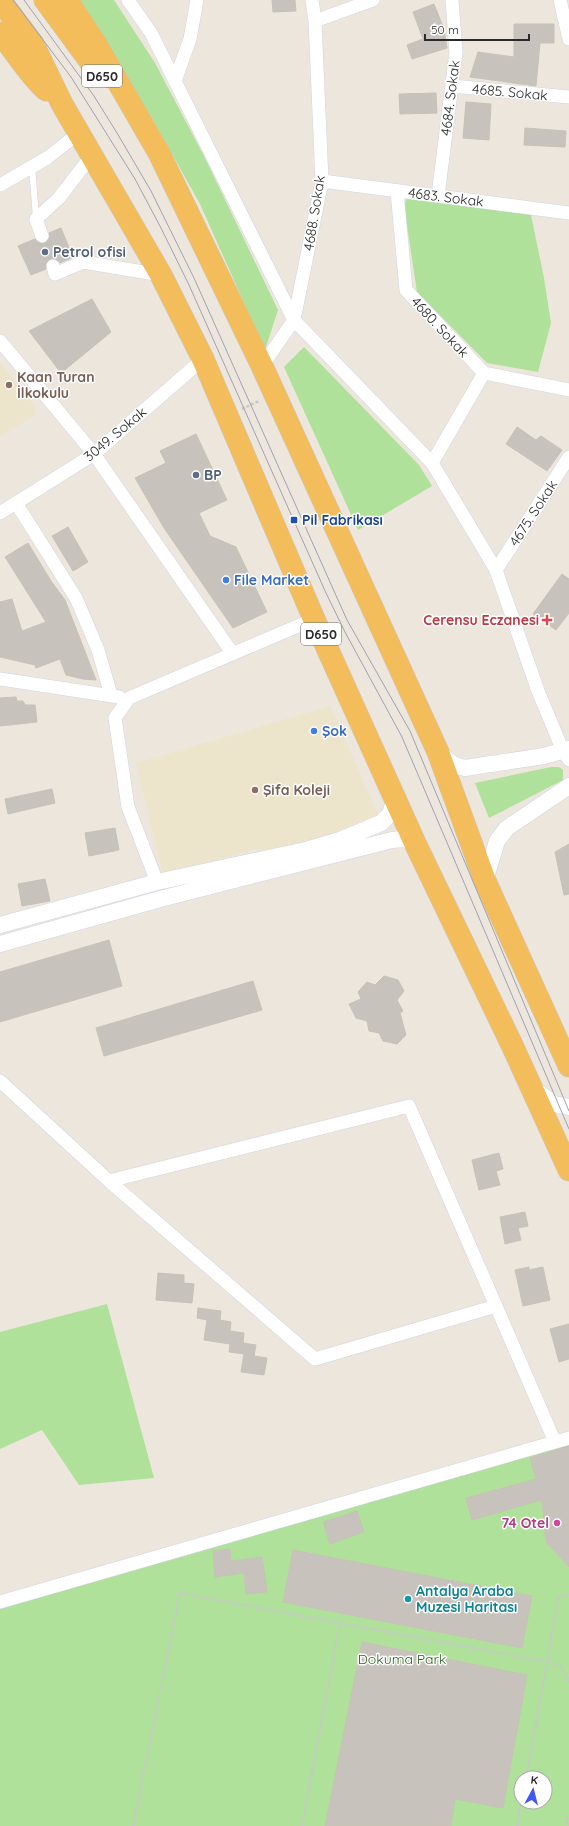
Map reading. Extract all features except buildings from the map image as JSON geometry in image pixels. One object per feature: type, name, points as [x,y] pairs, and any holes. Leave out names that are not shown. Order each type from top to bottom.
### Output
[{"type":"highway","name":"D650","points":[[0,0],[33,44],[62,104],[161,275],[202,359],[314,619],[395,799],[569,1170]]},
{"type":"highway","name":"D650","points":[[45,0],[159,153],[262,366],[438,752],[485,881],[568,1057]]},
{"type":"highway","points":[[67,0],[96,44],[159,153]]},
{"type":"highway","points":[[0,33],[38,82],[62,104]]},
{"type":"street","points":[[128,0],[151,33],[294,320],[432,464],[496,570],[538,691],[567,753],[487,766],[465,768],[454,766],[438,752]]},
{"type":"street","points":[[175,81],[190,39],[197,0]]},
{"type":"street","name":"4688. Sokak","points":[[262,366],[294,320],[322,181],[315,21],[312,0]]},
{"type":"street","points":[[315,21],[373,0]]},
{"type":"street","name":"4684. Sokak","points":[[438,196],[456,52],[452,0]]},
{"type":"street","points":[[560,0],[569,39]]},
{"type":"street","name":"4685. Sokak","points":[[452,86],[569,97]]},
{"type":"street","points":[[0,185],[46,158],[79,133]]},
{"type":"street","points":[[42,236],[36,219],[59,198],[92,155]]},
{"type":"street","name":"4683. Sokak","points":[[322,181],[569,213]]},
{"type":"street","name":"4680. Sokak","points":[[397,191],[406,290],[484,373]]},
{"type":"street","points":[[53,266],[55,274],[83,262],[161,275]]},
{"type":"street","points":[[0,341],[94,454],[233,654]]},
{"type":"street","name":"3049. Sokak","points":[[0,513],[94,454],[202,359]]},
{"type":"street","points":[[432,464],[484,373],[569,390]]},
{"type":"street","name":"4675. Sokak","points":[[496,570],[569,457]]},
{"type":"street","points":[[16,503],[76,598],[98,650],[111,695]]},
{"type":"street","points":[[157,882],[128,807],[114,718],[129,698],[314,619]]},
{"type":"street","points":[[0,679],[129,698]]},
{"type":"street","points":[[485,881],[497,841],[507,828],[569,786]]},
{"type":"street","points":[[395,799],[390,814],[381,823],[343,846],[3,943],[0,923],[157,882],[306,850],[343,846],[392,840],[403,839],[415,843]]},
{"type":"street","points":[[0,1081],[109,1182],[315,1359],[496,1306]]},
{"type":"street","points":[[531,1087],[554,1104],[569,1107]]},
{"type":"street","points":[[109,1182],[408,1106],[556,1442]]},
{"type":"street","points":[[0,1602],[569,1438]]},
{"type":"lane","points":[[32,166],[36,219]]},
{"type":"path","points":[[227,416],[275,394]]},
{"type":"path","points":[[133,1826],[180,1593],[547,1662],[560,1665],[569,1682]]},
{"type":"path","points":[[527,1770],[558,1598],[569,1594]]},
{"type":"path","points":[[302,1826],[340,1623]]},
{"type":"path","points":[[517,1826],[520,1810]]},
{"type":"path","points":[[568,1817],[568,1826]]},
{"type":"shaded area","name":"Kaan Turan İlkokulu","points":[[0,362],[36,407],[35,415],[0,437]]},
{"type":"shaded area","name":"Şifa Koleji","points":[[331,706],[379,818],[292,849],[256,849],[163,874],[136,763]]},
{"type":"green space","points":[[76,0],[114,0],[155,63],[205,158],[278,310],[265,350],[200,204],[153,120]]},
{"type":"green space","points":[[408,195],[531,215],[544,278],[551,323],[538,372],[487,363],[417,292],[404,205]]},
{"type":"green space","points":[[304,347],[419,465],[432,486],[358,530],[284,367]]},
{"type":"green space","points":[[551,767],[559,767],[563,770],[563,780],[489,818],[475,783]]},
{"type":"green space","points":[[107,1304],[154,1478],[79,1485],[42,1430],[0,1449],[0,1332]]},
{"type":"green space","name":"Dokuma Park","points":[[569,1439],[569,1826],[0,1826],[0,1602]]},
{"type":"tunnel","points":[[42,236],[53,266]]},
{"type":"tram line","points":[[13,0],[71,77],[135,179],[161,228],[189,285],[326,593],[345,632],[402,737],[569,1129]]},
{"type":"tram line","points":[[24,0],[94,96],[117,133],[151,191],[194,278],[347,620],[410,731],[569,1111]]},
{"type":"place","name":"Petrol ofisi","points":[[45,252]]},
{"type":"place","name":"Kaan Turan İlkokulu","points":[[9,385]]},
{"type":"place","name":"BP","points":[[196,475]]},
{"type":"place","name":"Pil Fabrikası","points":[[294,520]]},
{"type":"place","name":"File Market","points":[[226,580]]},
{"type":"place","name":"Cerensu Eczanesi","points":[[547,620]]},
{"type":"place","name":"Şok","points":[[314,731]]},
{"type":"place","name":"Şifa Koleji","points":[[255,790]]},
{"type":"place","name":"74 Otel","points":[[557,1523]]},
{"type":"place","name":"Antalya Araba Muzesi Haritası","points":[[408,1599]]}]
